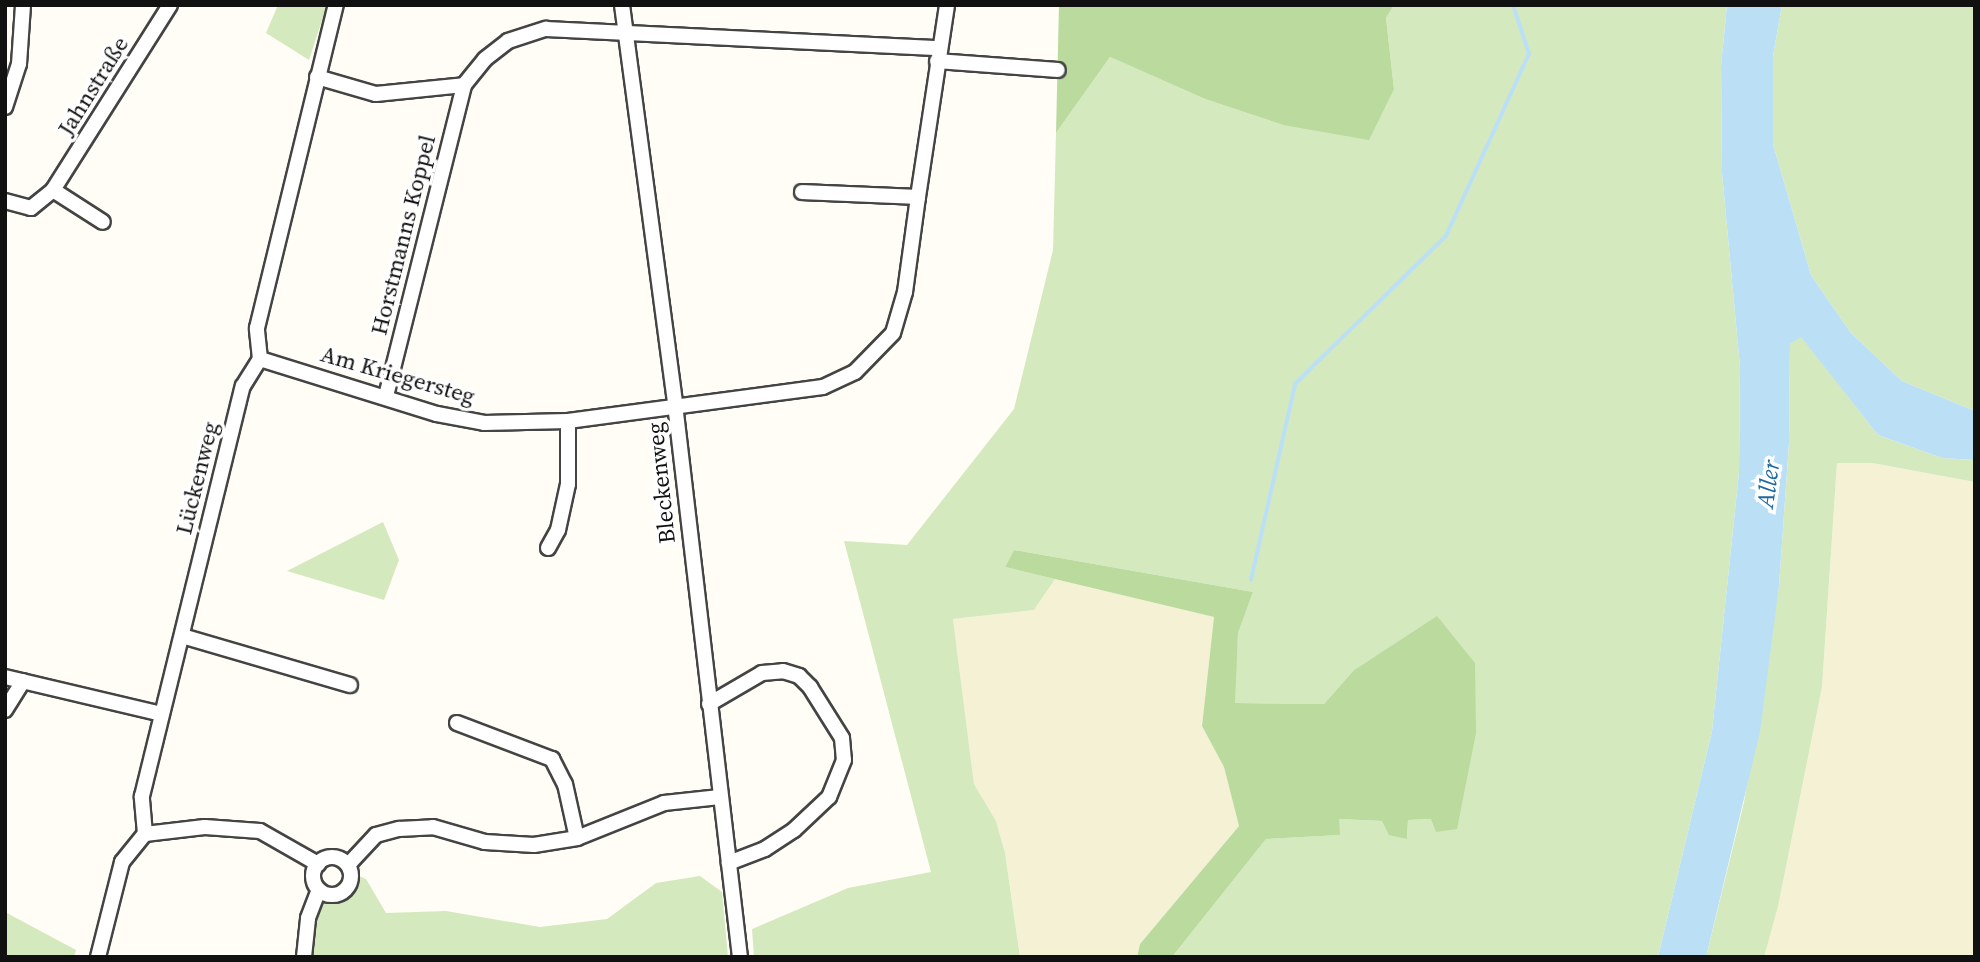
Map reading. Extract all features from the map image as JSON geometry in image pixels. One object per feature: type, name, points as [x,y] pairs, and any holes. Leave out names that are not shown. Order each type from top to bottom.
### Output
[{"type":"street","points":[[5,107],[19,64],[23,5]]},
{"type":"street","name":"Jahnstraße","points":[[5,201],[31,208],[53,190],[170,5]]},
{"type":"street","points":[[260,359],[257,328],[336,5]]},
{"type":"street","name":"Bleckenweg","points":[[622,5],[675,404],[740,957]]},
{"type":"street","name":"Am Kriegersteg","points":[[260,359],[437,414],[484,424],[568,421],[675,404],[806,390],[855,372],[893,333],[905,292],[947,5]]},
{"type":"street","name":"Horstmanns Koppel","points":[[386,396],[464,85],[485,59],[508,41],[545,29],[625,32],[939,55],[1058,70]]},
{"type":"street","points":[[317,77],[376,94],[464,85]]},
{"type":"street","points":[[53,190],[103,222]]},
{"type":"street","points":[[802,192],[918,197]]},
{"type":"street","name":"Lückenweg","points":[[145,834],[142,796],[161,714],[243,386],[260,359]]},
{"type":"street","points":[[548,548],[558,530],[568,484],[568,421]]},
{"type":"street","points":[[182,636],[350,685]]},
{"type":"street","points":[[709,704],[762,673],[783,671],[799,676],[810,687],[842,738],[844,760],[829,797],[794,830],[765,849],[729,863]]},
{"type":"street","points":[[5,677],[161,714]]},
{"type":"street","points":[[5,710],[23,681]]},
{"type":"street","points":[[457,723],[552,759],[565,784],[577,838]]},
{"type":"street","points":[[348,865],[333,857],[318,864],[313,880],[320,890],[331,895],[342,892],[349,883],[348,865],[376,835],[398,829],[433,827],[485,842],[534,845],[577,838],[664,803],[720,797]]},
{"type":"street","points":[[98,957],[122,862],[145,834],[205,827],[260,831],[318,864]]},
{"type":"street","points":[[304,957],[308,918],[320,890]]},
{"type":"shaded area","points":[[1837,463],[1872,463],[1975,482],[1975,957],[1764,957],[1822,687]]},
{"type":"shaded area","points":[[1055,579],[1214,617],[1202,726],[1224,767],[1239,826],[1140,944],[1137,957],[1020,957],[1005,853],[996,821],[974,784],[953,619],[1034,610]]},
{"type":"green space","points":[[278,5],[327,5],[309,60],[266,33]]},
{"type":"green space","points":[[1059,5],[1394,5],[1386,18],[1394,89],[1369,140],[1283,125],[1205,99],[1110,57],[1056,133]]},
{"type":"green space","points":[[1394,5],[1727,5],[1721,66],[1722,173],[1740,367],[1739,472],[1712,731],[1658,957],[1172,957],[1266,839],[1339,835],[1339,819],[1382,821],[1407,839],[1408,820],[1431,819],[1457,829],[1353,671],[1324,704],[1234,703],[1238,632],[1253,592],[1014,550],[1005,567],[1055,579],[1034,610],[953,619],[974,784],[996,821],[1005,853],[1020,957],[754,957],[752,929],[848,888],[931,872],[844,541],[907,545],[1014,409],[1053,250],[1056,133],[1110,57],[1205,99],[1283,125],[1394,89],[1386,18]]},
{"type":"green space","points":[[1782,5],[1975,5],[1975,411],[1902,381],[1851,333],[1811,275],[1773,144],[1773,56]]},
{"type":"green space","points":[[1801,336],[1878,435],[1942,458],[1975,460],[1975,482],[1872,463],[1837,463],[1822,687],[1778,906],[1764,957],[1706,957],[1744,802],[1779,586],[1789,443],[1790,344]]},
{"type":"green space","points":[[383,522],[399,560],[384,600],[287,571]]},
{"type":"green space","points":[[1014,550],[1253,592],[1238,633],[1235,703],[1324,704],[1353,671],[1437,616],[1475,663],[1476,733],[1457,829],[1436,832],[1431,819],[1408,820],[1407,839],[1389,835],[1382,821],[1339,819],[1340,835],[1266,839],[1172,957],[1137,957],[1140,944],[1239,826],[1224,767],[1202,726],[1214,617],[1005,567]]},
{"type":"green space","points":[[355,874],[366,879],[386,913],[446,911],[540,927],[607,919],[656,883],[700,876],[722,892],[728,957],[305,957],[310,919],[322,900],[345,895],[353,886]]},
{"type":"green space","points":[[5,912],[76,950],[74,957],[5,957]]},
{"type":"water","name":"Aller","points":[[1727,5],[1782,5],[1773,56],[1773,144],[1811,275],[1851,333],[1902,381],[1975,411],[1975,460],[1942,458],[1878,435],[1801,337],[1790,344],[1789,443],[1779,586],[1760,732],[1706,957],[1658,957],[1712,731],[1739,472],[1740,367],[1722,173],[1721,66]]},
{"type":"waterway","points":[[1251,580],[1295,384],[1446,236],[1529,54],[1513,5]]}]
